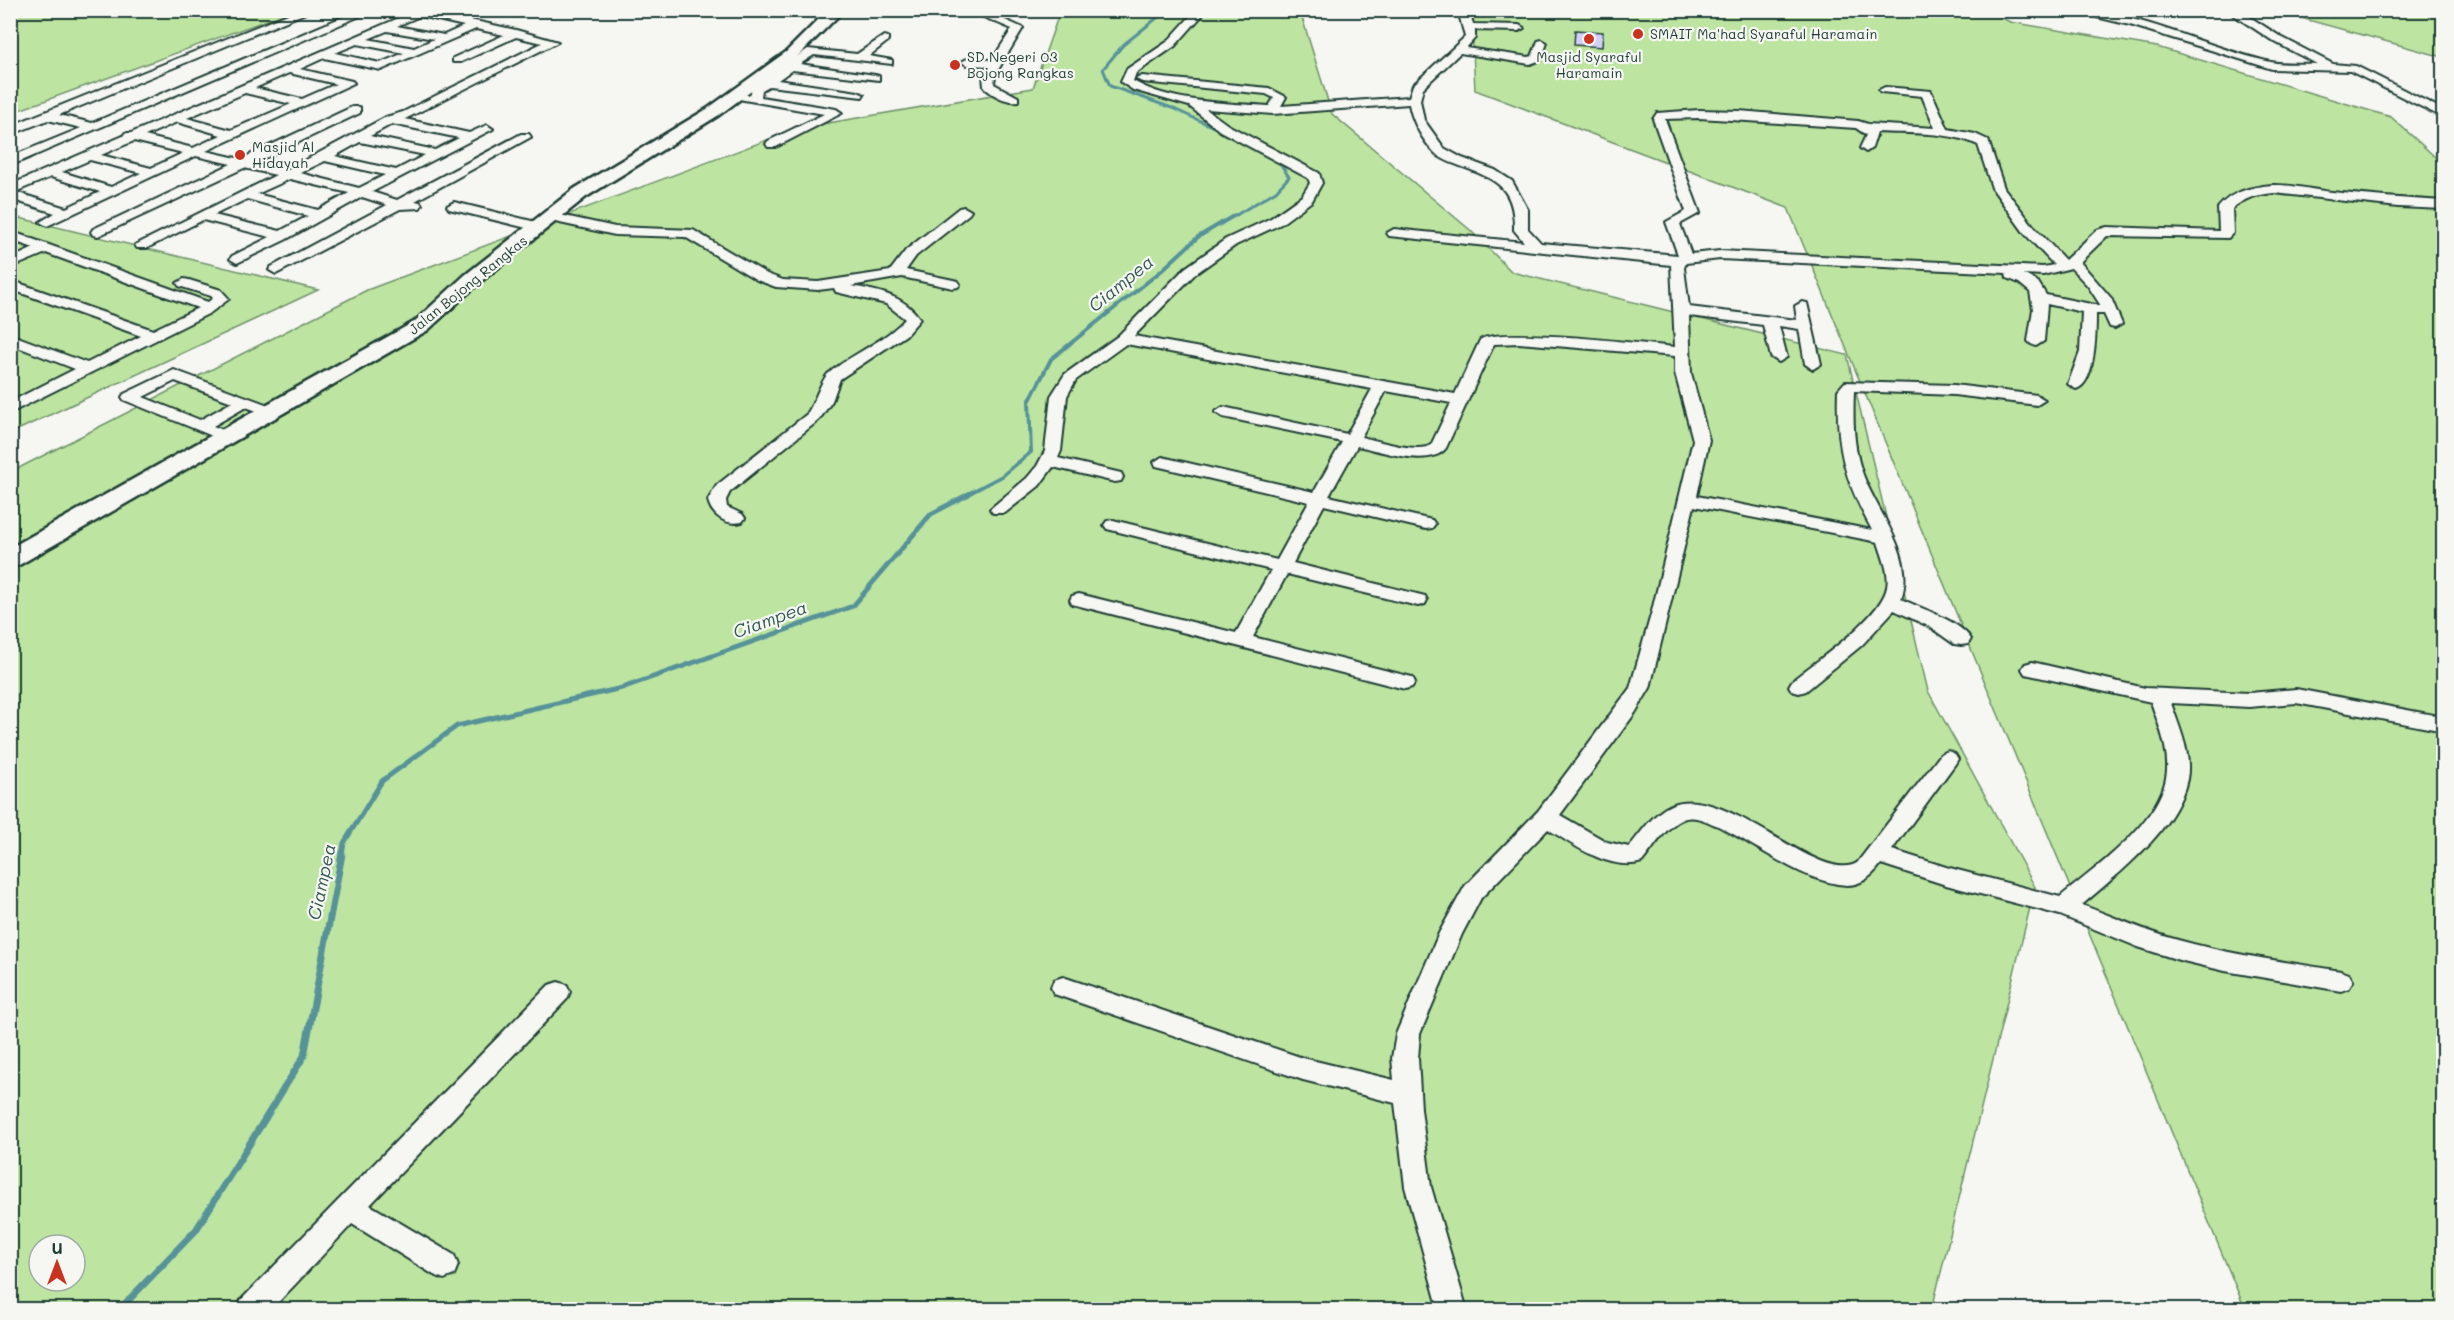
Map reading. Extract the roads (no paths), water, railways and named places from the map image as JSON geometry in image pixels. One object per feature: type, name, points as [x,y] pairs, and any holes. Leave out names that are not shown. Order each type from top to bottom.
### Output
[{"type":"main road","name":"Jalan Bojong Rangkas","points":[[10,559],[273,412],[421,326],[472,279],[545,222],[607,175],[687,129],[735,96],[790,55],[837,10]]},
{"type":"street","points":[[10,131],[50,117],[308,10]]},
{"type":"street","points":[[10,162],[369,10]]},
{"type":"street","points":[[142,244],[324,157],[390,120],[407,115],[554,42],[404,10]]},
{"type":"street","points":[[972,10],[1018,27],[989,75],[988,85],[993,90],[1014,99]]},
{"type":"street","points":[[2073,10],[2132,22],[2272,66],[2288,68],[2330,66],[2361,71],[2444,115]]},
{"type":"street","points":[[2231,10],[2277,39],[2330,66]]},
{"type":"street","points":[[1202,11],[1171,44],[1131,71],[1127,82],[1130,85],[1193,104],[1273,110],[1414,100]]},
{"type":"street","points":[[1519,12],[1463,11],[1470,38],[1417,87],[1414,100],[1418,120],[1440,151],[1458,161],[1491,173],[1508,184],[1521,210],[1521,230],[1537,247]]},
{"type":"street","points":[[10,193],[89,156],[420,12]]},
{"type":"street","points":[[322,54],[381,67],[475,25]]},
{"type":"street","points":[[385,27],[446,38]]},
{"type":"street","points":[[1469,27],[1519,28]]},
{"type":"street","points":[[457,60],[516,33]]},
{"type":"street","points":[[859,58],[884,39]]},
{"type":"street","points":[[356,40],[416,52]]},
{"type":"street","points":[[1459,50],[1530,61],[1537,59],[1542,43]]},
{"type":"street","points":[[47,222],[232,134],[348,83],[207,51]]},
{"type":"street","points":[[755,99],[758,90],[812,51],[888,62]]},
{"type":"street","points":[[967,62],[996,63]]},
{"type":"street","points":[[790,66],[875,78]]},
{"type":"street","points":[[1128,77],[1273,92],[1280,97],[1273,110]]},
{"type":"street","points":[[768,82],[858,95]]},
{"type":"street","points":[[244,89],[304,103]]},
{"type":"street","points":[[1884,90],[1927,93],[1943,132]]},
{"type":"street","points":[[735,96],[836,113],[772,144]]},
{"type":"street","points":[[999,509],[1033,482],[1048,461],[1053,451],[1059,396],[1062,388],[1076,373],[1122,339],[1190,271],[1232,242],[1276,221],[1306,198],[1316,183],[1314,176],[1224,128],[1193,104]]},
{"type":"street","points":[[98,232],[356,110]]},
{"type":"street","points":[[1453,1310],[1418,1186],[1407,1095],[1405,1058],[1408,1034],[1451,933],[1473,892],[1546,818],[1628,708],[1640,688],[1661,611],[1701,434],[1684,379],[1682,259],[1674,222],[1693,213],[1659,119],[1661,116],[1699,114],[1739,115],[1858,125],[1866,128],[1943,132],[1971,137],[1983,143],[1998,188],[2030,231],[2101,293],[2113,318],[2040,298]]},
{"type":"street","points":[[50,117],[361,192],[398,205],[415,205]]},
{"type":"street","points":[[176,118],[232,134]]},
{"type":"street","points":[[390,120],[470,138]]},
{"type":"street","points":[[1866,128],[1872,134],[1866,148]]},
{"type":"street","points":[[237,259],[361,192],[487,129]]},
{"type":"street","points":[[276,270],[525,137]]},
{"type":"street","points":[[358,138],[437,154]]},
{"type":"street","points":[[89,156],[154,172]]},
{"type":"street","points":[[324,157],[398,174]]},
{"type":"street","points":[[52,173],[112,191]]},
{"type":"street","points":[[1394,233],[1682,259],[1720,255],[2028,272],[2068,265],[2107,231],[2223,236],[2226,233],[2225,208],[2236,198],[2250,192],[2274,189],[2398,203],[2444,205]]},
{"type":"street","points":[[10,193],[66,212]]},
{"type":"street","points":[[245,195],[321,215]]},
{"type":"street","points":[[454,206],[545,222],[615,231],[688,233],[772,281],[792,286],[818,286],[909,273],[953,284]]},
{"type":"street","points":[[895,274],[911,253],[964,211]]},
{"type":"street","points":[[201,216],[272,232],[280,237]]},
{"type":"street","points":[[10,234],[206,306],[205,310],[154,336],[15,402]]},
{"type":"street","points":[[10,264],[46,248]]},
{"type":"street","points":[[1995,270],[2031,282],[2037,289],[2040,298],[2036,340]]},
{"type":"street","points":[[10,284],[154,336]]},
{"type":"street","points":[[736,518],[719,510],[717,500],[723,489],[813,417],[824,401],[833,377],[901,332],[913,319],[909,310],[884,299],[818,286]]},
{"type":"street","points":[[1802,306],[1813,364]]},
{"type":"street","points":[[2076,384],[2088,352],[2089,310]]},
{"type":"street","points":[[1682,311],[1806,325]]},
{"type":"street","points":[[1770,321],[1779,357]]},
{"type":"street","points":[[10,338],[88,369]]},
{"type":"street","points":[[1223,412],[1349,441],[1414,453],[1431,453],[1438,448],[1488,340],[1495,338],[1552,340],[1682,352]]},
{"type":"street","points":[[1122,339],[1461,400]]},
{"type":"street","points":[[227,437],[130,397],[174,375],[273,412]]},
{"type":"street","points":[[1799,686],[1880,618],[1892,602],[1896,585],[1885,538],[1860,494],[1846,448],[1846,390],[1851,385],[1954,390],[2037,400]]},
{"type":"street","points":[[1242,640],[1380,386]]},
{"type":"street","points":[[201,426],[245,401]]},
{"type":"street","points":[[1048,461],[1115,477]]},
{"type":"street","points":[[1162,462],[1426,524]]},
{"type":"street","points":[[1687,499],[1885,538]]},
{"type":"street","points":[[1113,525],[1418,600]]},
{"type":"street","points":[[1079,600],[1405,682]]},
{"type":"street","points":[[1892,602],[1937,623],[1961,639]]},
{"type":"street","points":[[2032,669],[2130,693],[2249,700],[2296,696],[2348,703],[2444,724]]},
{"type":"street","points":[[2064,907],[2153,826],[2173,791],[2178,760],[2158,696]]},
{"type":"street","points":[[1546,818],[1604,851],[1618,856],[1634,856],[1663,824],[1679,811],[1687,809],[1707,811],[1817,869],[1832,874],[1851,876],[1865,869],[1948,759]]},
{"type":"street","points":[[1877,854],[1947,876],[2064,907],[2146,940],[2179,950],[2225,961],[2341,981]]},
{"type":"street","points":[[1063,987],[1303,1069],[1407,1095]]},
{"type":"street","points":[[251,1310],[558,992]]},
{"type":"street","points":[[350,1208],[444,1265]]},
{"type":"waterway","name":"Ciampea","points":[[1167,10],[1123,45],[1103,69],[1110,86],[1172,108],[1222,131]]},
{"type":"waterway","name":"Ciampea","points":[[1233,217],[1276,191],[1289,177],[1276,157]]},
{"type":"waterway","name":"Ciampea","points":[[966,495],[1002,476],[1031,452],[1029,402],[1051,359],[1161,271],[1198,237],[1235,215]]},
{"type":"waterway","name":"Ciampea","points":[[342,855],[344,843],[382,781],[457,726],[622,688],[853,606],[931,514],[969,494]]},
{"type":"waterway","name":"Ciampea","points":[[119,1310],[196,1230],[304,1056],[342,854]]},
{"type":"place","name":"SMAIT Ma'had Syaraful Haramain","points":[[1638,34]]},
{"type":"place","name":"Masjid Syaraful Haramain","points":[[1589,39]]},
{"type":"place","name":"SD Negeri 03 Bojong Rangkas","points":[[955,65]]},
{"type":"place","name":"Masjid Al Hidayah","points":[[240,155]]}]
